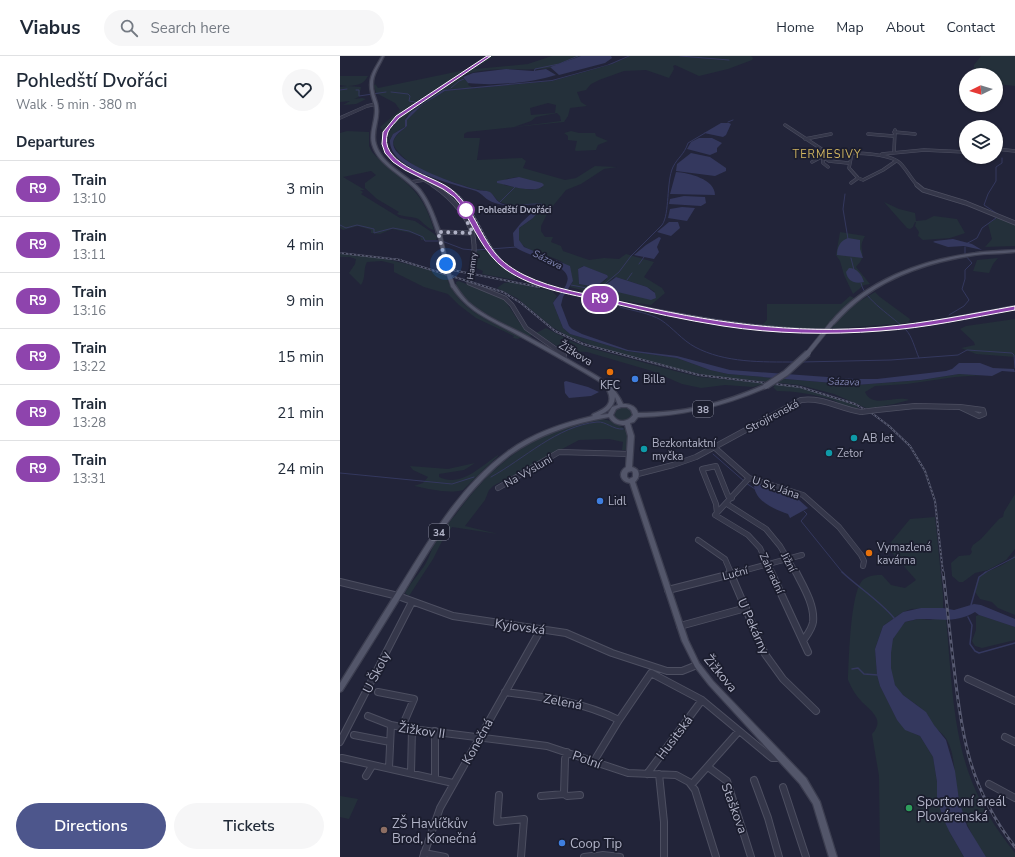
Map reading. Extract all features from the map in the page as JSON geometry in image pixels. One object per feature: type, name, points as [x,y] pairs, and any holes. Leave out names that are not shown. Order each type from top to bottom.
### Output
[{"type":"main road","points":[[383,56],[371,82],[377,113],[373,132],[374,145],[378,153],[411,182],[428,204],[434,216],[439,234]]},
{"type":"main road","name":"Žižkova","points":[[439,234],[448,272],[453,286],[461,297],[473,308],[563,358],[607,385],[616,393],[621,405],[632,407],[636,411],[636,415]]},
{"type":"main road","name":"38","points":[[636,415],[665,414],[696,410],[729,402],[766,386],[788,373],[799,364],[843,310],[868,290],[906,271],[932,262],[958,256],[1014,251]]},
{"type":"main road","name":"34","points":[[340,689],[442,528],[475,485],[491,468],[508,454],[534,438],[555,428],[601,413],[609,407],[613,397],[607,385]]},
{"type":"main road","points":[[621,405],[614,408],[610,415],[615,421],[627,423],[633,420],[636,415]]},
{"type":"main road","name":"34","points":[[582,420],[610,415]]},
{"type":"main road","name":"Žižkova","points":[[627,423],[631,436],[629,470],[623,475],[626,480],[632,480],[690,653],[711,683],[803,781],[816,802],[833,857]]},
{"type":"main road","points":[[629,470],[636,471],[638,474],[636,479],[632,480]]},
{"type":"street","points":[[340,118],[376,104]]},
{"type":"street","points":[[785,125],[819,147],[829,161],[848,163]]},
{"type":"street","points":[[894,160],[894,131],[916,134]]},
{"type":"street","points":[[805,139],[831,134]]},
{"type":"street","points":[[868,134],[893,136]]},
{"type":"street","points":[[880,155],[893,152],[942,150],[959,151]]},
{"type":"street","points":[[1003,150],[1015,151]]},
{"type":"street","points":[[852,152],[848,163],[849,171],[863,180],[883,170],[894,160]]},
{"type":"street","points":[[812,162],[824,156],[852,152],[880,155],[900,163],[913,181],[923,190],[966,203],[1015,223]]},
{"type":"street","points":[[824,156],[823,163],[828,167]]},
{"type":"street","points":[[851,183],[858,178]]},
{"type":"street","name":"Hamry","points":[[411,182],[425,181],[439,190],[462,212],[473,233],[474,251],[473,268],[469,281],[470,286],[505,298],[512,305],[526,328],[563,354],[563,358]]},
{"type":"street","points":[[439,234],[473,233]]},
{"type":"street","name":"Strojírenská","points":[[638,474],[681,462],[714,448],[790,405],[804,399],[822,400],[844,409],[861,412],[911,405],[979,409],[983,410],[984,414],[979,416],[959,408]]},
{"type":"street","name":"U Sv. Jána","points":[[714,448],[749,478],[803,495],[839,527],[861,555],[864,561],[863,566]]},
{"type":"street","name":"Na Výsluní","points":[[498,488],[559,452],[630,454]]},
{"type":"street","points":[[717,513],[716,504],[702,469],[716,466],[728,496],[732,498]]},
{"type":"street","points":[[717,513],[726,505],[749,478]]},
{"type":"street","points":[[716,504],[726,505]]},
{"type":"street","name":"Jižní","points":[[726,505],[767,530],[778,542],[788,558],[813,614],[812,625],[803,641]]},
{"type":"street","name":"Zahradní","points":[[717,513],[716,515],[748,535],[758,544],[808,652]]},
{"type":"street","name":"U Pekárny","points":[[698,540],[721,555],[746,608],[760,644],[771,664],[783,679],[816,711]]},
{"type":"street","name":"Luční","points":[[668,590],[802,555]]},
{"type":"street","name":"Kyjovská","points":[[340,582],[398,596],[453,616],[568,633],[612,653],[668,672],[682,671],[697,665]]},
{"type":"street","name":"U Školy","points":[[340,742],[412,602]]},
{"type":"street","points":[[680,626],[746,608]]},
{"type":"street","name":"Konečná","points":[[424,855],[440,808],[541,629]]},
{"type":"street","points":[[594,761],[650,673],[702,700],[772,758],[778,758],[781,756]]},
{"type":"street","points":[[968,679],[1015,700]]},
{"type":"street","points":[[378,692],[415,697],[402,727]]},
{"type":"street","name":"Zelená","points":[[505,692],[572,700],[592,706],[619,720]]},
{"type":"street","name":"Husitská","points":[[647,774],[702,700]]},
{"type":"street","name":"Žižkov II","points":[[368,716],[389,723],[391,726],[479,737]]},
{"type":"street","points":[[389,768],[391,726]]},
{"type":"street","points":[[411,773],[412,729]]},
{"type":"street","points":[[435,731],[435,779]]},
{"type":"street","points":[[716,857],[692,784],[739,731]]},
{"type":"street","points":[[354,735],[390,742]]},
{"type":"street","name":"Polní","points":[[479,737],[547,746],[628,773],[673,774],[680,776],[692,784]]},
{"type":"street","points":[[1005,737],[1015,742]]},
{"type":"street","points":[[564,794],[565,759],[567,752]]},
{"type":"street","points":[[342,758],[372,766],[389,768],[453,783]]},
{"type":"street","points":[[366,776],[372,766]]},
{"type":"street","name":"Staškova","points":[[708,767],[727,781],[751,857]]},
{"type":"street","points":[[659,774],[664,822],[664,857]]},
{"type":"street","points":[[754,780],[768,818],[779,857]]},
{"type":"street","points":[[989,784],[1015,798]]},
{"type":"street","points":[[783,787],[806,857]]},
{"type":"street","points":[[541,796],[564,794],[567,796],[580,795]]},
{"type":"street","points":[[498,795],[497,822],[524,819],[521,857]]},
{"type":"street","points":[[424,855],[445,857]]},
{"type":"street","points":[[584,857],[620,857]]},
{"type":"shaded area","points":[[492,56],[494,56],[475,69],[528,64],[552,56],[581,56],[550,67],[551,68],[496,69],[464,75],[463,78],[469,83],[468,85],[474,88],[449,89],[437,94],[411,112],[406,117],[405,127],[393,134],[390,140],[388,136],[393,125],[405,113]]},
{"type":"shaded area","points":[[630,56],[751,56],[753,58],[752,60],[728,69],[699,76],[675,65],[673,66],[674,69],[669,78],[646,70],[624,71],[599,80],[591,84],[586,90],[577,92],[581,102],[587,106],[570,108],[568,116],[564,122],[467,132],[464,134],[464,138],[480,138],[477,160],[522,158],[526,161],[523,168],[565,180],[576,178],[595,166],[617,167],[604,169],[581,184],[566,190],[548,212],[541,226],[541,231],[545,237],[553,237],[551,242],[561,246],[563,251],[589,260],[604,258],[619,259],[626,254],[654,262],[644,277],[662,288],[665,293],[651,305],[624,301],[570,287],[573,281],[562,262],[525,247],[520,242],[518,236],[519,228],[533,218],[543,204],[508,204],[497,200],[493,195],[484,190],[474,189],[440,178],[407,161],[393,144],[396,136],[407,126],[407,120],[422,105],[445,91],[552,81],[612,64]],"holes":[[[548,103],[556,105],[555,113],[531,115],[530,108]],[[557,113],[560,116],[561,121],[514,127],[531,121],[536,117]],[[517,177],[543,187],[532,190],[504,185],[506,179]],[[583,266],[607,275],[607,279],[596,287],[579,284],[578,269]],[[616,277],[647,287],[655,292],[605,289],[604,287]]]},
{"type":"shaded area","points":[[981,56],[1015,56],[1015,86],[1003,85],[1003,68],[974,68],[974,65]]},
{"type":"shaded area","points":[[465,70],[401,112],[391,121],[384,132],[380,127],[400,110],[395,103],[376,93],[374,86],[375,84],[378,88]]},
{"type":"shaded area","points":[[340,76],[368,76],[360,84],[348,86],[361,87],[359,97],[354,99],[366,99],[356,104],[343,105],[350,101],[340,102],[340,87],[347,86],[340,85]]},
{"type":"shaded area","points":[[347,131],[369,132],[369,146],[372,152],[416,193],[429,215],[434,230],[416,218],[397,214],[399,212],[377,199],[365,188],[365,183],[376,175],[371,171],[343,177],[365,190],[360,190],[363,192],[361,194],[400,218],[415,221],[433,233],[437,237],[436,240],[421,240],[420,236],[392,229],[380,234],[371,233],[371,230],[358,226],[343,230],[340,228],[340,133]]},
{"type":"shaded area","points":[[571,131],[579,133],[595,133],[596,136],[608,141],[598,145],[596,150],[576,151],[577,141],[568,140],[568,136],[564,133]]},
{"type":"shaded area","points":[[884,202],[899,209],[915,213],[916,221],[926,220],[934,216],[957,219],[965,233],[950,238],[923,240],[918,236],[919,232],[915,226],[916,222],[910,229],[907,228]]},
{"type":"shaded area","points":[[997,218],[1015,225],[1015,246],[985,247],[992,239],[988,224]]},
{"type":"shaded area","points":[[840,232],[865,236],[862,246],[862,258],[856,267],[870,284],[864,285],[853,294],[844,275],[840,261],[836,255]]},
{"type":"shaded area","points":[[477,249],[488,252],[501,265],[516,275],[515,280],[482,274],[483,271],[476,268]]},
{"type":"shaded area","points":[[340,254],[353,254],[380,258],[446,275],[453,290],[460,300],[468,307],[484,318],[521,337],[518,339],[513,338],[514,336],[476,318],[448,294],[424,287],[394,272],[394,264],[382,261],[367,262],[361,285],[349,273],[355,264],[356,259],[350,257],[340,257]]},
{"type":"shaded area","points":[[998,258],[993,264],[989,273],[973,271],[977,260]]},
{"type":"shaded area","points":[[459,281],[504,299],[521,325],[533,335],[529,336],[486,314],[474,306],[458,290],[456,282]]},
{"type":"shaded area","points":[[510,282],[552,291],[557,296],[553,303],[563,328],[570,334],[627,351],[677,358],[710,370],[728,374],[856,385],[921,380],[959,374],[983,375],[955,377],[907,384],[875,386],[865,392],[868,397],[873,400],[909,400],[866,408],[834,394],[800,385],[710,376],[678,369],[594,346],[570,337],[552,327],[517,298],[497,288],[504,283]]},
{"type":"shaded area","points":[[875,292],[910,319],[908,323],[840,328],[798,328],[762,325],[767,320],[767,304],[841,304],[850,296],[860,301]]},
{"type":"shaded area","points":[[1015,319],[1015,357],[976,354],[961,348],[975,345],[974,342],[960,329],[966,326]]},
{"type":"shaded area","points":[[546,328],[573,342],[590,348],[675,371],[700,377],[793,386],[856,405],[859,408],[847,407],[830,399],[810,394],[777,391],[773,387],[775,386],[763,384],[753,387],[725,385],[701,388],[682,384],[652,371],[587,352],[565,351],[536,333]]},
{"type":"shaded area","points":[[625,407],[631,409],[633,414],[631,418],[625,421],[616,419],[614,412],[618,408]]},
{"type":"shaded area","points":[[599,419],[610,421],[626,430],[628,433],[627,450],[622,450],[623,442],[609,439],[579,440],[493,486],[489,490],[485,500],[465,526],[498,534],[452,527],[443,539],[433,559],[409,596],[405,593],[426,563],[435,543],[446,527],[470,496],[501,464],[535,440],[576,424]]},
{"type":"shaded area","points":[[498,455],[463,490],[432,490],[414,486],[423,483],[428,477],[413,470],[410,466],[448,469],[475,463],[464,470],[439,474],[439,477],[447,480],[455,480],[463,478],[478,470]]},
{"type":"shaded area","points":[[1015,494],[1015,549],[1006,560],[988,570],[975,573],[963,582],[959,582],[952,576],[951,563],[959,556],[970,555],[973,545],[981,539],[999,519],[1003,517],[1004,512]]},
{"type":"shaded area","points":[[935,517],[943,608],[911,609],[903,612],[883,626],[875,649],[877,675],[880,686],[897,720],[913,733],[920,736],[933,757],[937,782],[937,798],[949,831],[964,857],[880,857],[879,776],[872,734],[876,729],[877,720],[876,716],[856,695],[848,680],[853,610],[859,585],[866,578],[882,575],[891,585],[905,588],[916,580],[887,547],[910,519]]},
{"type":"shaded area","points":[[1015,554],[1015,615],[998,608],[992,602],[980,599],[975,592],[977,581],[980,576],[1006,563]]},
{"type":"shaded area","points":[[979,615],[1015,627],[1015,640],[982,648],[975,646],[972,641],[976,630],[976,616]]},
{"type":"shaded area","points":[[940,618],[946,619],[955,715],[968,771],[982,804],[994,824],[1015,853],[1015,857],[986,857],[972,834],[962,808],[957,790],[952,751],[947,740],[934,726],[926,713],[897,689],[891,674],[890,661],[892,642],[905,622],[919,619],[930,620]]},
{"type":"shaded area","points":[[340,796],[358,799],[349,819],[340,817]]},
{"type":"water","points":[[581,56],[611,56],[612,58],[605,63],[559,75],[550,67]]},
{"type":"water","points":[[630,56],[612,64],[552,81],[445,91],[422,105],[407,120],[407,126],[398,133],[394,139],[394,147],[401,156],[412,164],[442,178],[469,188],[490,192],[501,203],[513,205],[506,205],[495,203],[476,191],[438,180],[424,174],[399,160],[392,151],[390,140],[393,134],[405,127],[405,120],[411,112],[443,90],[552,80],[607,65]]},
{"type":"water","points":[[506,69],[533,71],[546,69],[556,75],[524,82],[501,84],[468,83],[463,77],[473,73]]},
{"type":"water","points":[[721,123],[731,124],[726,135],[723,137],[704,133]]},
{"type":"water","points":[[699,138],[712,138],[722,143],[717,148],[717,152],[710,155],[687,149],[691,142]]},
{"type":"water","points":[[691,153],[710,157],[726,168],[726,171],[715,176],[676,171],[677,164]]},
{"type":"water","points":[[676,172],[694,175],[706,181],[714,189],[715,195],[670,194]]},
{"type":"water","points":[[519,177],[542,183],[544,185],[540,188],[529,189],[497,183],[497,181]]},
{"type":"water","points":[[684,196],[705,197],[706,203],[701,206],[669,204],[670,199]]},
{"type":"water","name":"Sázava","points":[[543,204],[533,218],[519,228],[519,240],[524,247],[570,266],[573,281],[563,297],[561,305],[569,326],[582,334],[628,350],[677,356],[730,370],[855,379],[877,379],[946,371],[952,369],[959,363],[980,363],[993,368],[1014,369],[1015,372],[1002,371],[992,376],[959,374],[921,380],[856,385],[728,374],[710,370],[677,358],[627,351],[570,334],[563,328],[553,303],[566,285],[567,276],[563,270],[556,265],[519,250],[514,246],[513,233],[540,205],[513,205]]},
{"type":"water","points":[[682,207],[695,208],[687,221],[668,218],[670,209]]},
{"type":"water","points":[[669,222],[678,222],[680,228],[671,236],[657,232]]},
{"type":"water","points":[[659,237],[661,238],[657,247],[659,252],[654,259],[634,255],[646,245]]},
{"type":"water","points":[[848,238],[860,240],[860,249],[863,258],[837,255],[840,245]]},
{"type":"water","points":[[953,239],[972,244],[982,250],[964,246],[948,247],[933,242]]},
{"type":"water","points":[[584,266],[607,275],[608,277],[596,287],[579,284],[578,269]]},
{"type":"water","points":[[849,268],[859,272],[864,282],[852,282],[848,278],[846,272]]},
{"type":"water","points":[[616,277],[647,287],[655,293],[656,298],[651,300],[605,289],[604,286]]},
{"type":"water","points":[[566,381],[588,387],[599,392],[591,396],[569,398],[565,393],[564,382]]},
{"type":"water","points":[[758,483],[775,491],[785,490],[790,492],[808,508],[790,518],[788,514],[777,510],[762,501],[755,492],[754,486]]},
{"type":"water","points":[[974,604],[981,605],[1015,619],[1015,627],[979,615],[975,612],[955,619],[918,619],[905,622],[893,639],[891,668],[895,685],[903,695],[926,712],[946,740],[955,771],[959,800],[967,826],[986,857],[964,857],[949,831],[937,798],[937,782],[933,757],[920,736],[905,730],[897,720],[880,686],[877,675],[875,649],[883,626],[903,612],[921,608],[943,608],[954,610]]},
{"type":"waterway","points":[[534,72],[535,69],[559,64],[578,56]]},
{"type":"waterway","points":[[680,56],[729,60]]},
{"type":"waterway","points":[[451,88],[459,81],[464,79]]},
{"type":"waterway","points":[[340,90],[347,89]]},
{"type":"waterway","points":[[356,90],[359,90],[359,96],[386,92]]},
{"type":"waterway","points":[[391,92],[408,94],[410,96],[409,101],[422,103]]},
{"type":"waterway","points":[[728,122],[733,120]]},
{"type":"waterway","points":[[571,285],[592,289],[601,287],[619,272],[631,256],[662,225],[666,213],[669,181],[673,167],[688,143],[705,133]]},
{"type":"waterway","points":[[999,215],[984,205],[988,194],[996,181],[996,167],[1000,164]]},
{"type":"waterway","points":[[500,202],[515,187]]},
{"type":"waterway","points":[[845,194],[843,209],[848,239]]},
{"type":"waterway","points":[[966,244],[977,238],[982,228],[996,218]]},
{"type":"waterway","points":[[340,225],[346,228],[357,225],[374,229],[374,233],[393,228],[409,231],[423,237],[425,241],[439,241]]},
{"type":"waterway","points":[[442,241],[463,249],[473,250]]},
{"type":"waterway","points":[[476,250],[517,247]]},
{"type":"waterway","points":[[949,315],[964,306],[969,300],[962,289],[965,279],[965,270],[972,263],[965,255],[965,247]]},
{"type":"waterway","points":[[639,264],[644,257]]},
{"type":"waterway","points":[[851,258],[854,270]]},
{"type":"waterway","points":[[627,280],[632,273]]},
{"type":"waterway","points":[[861,283],[863,289],[873,302],[901,325],[908,333],[912,339],[919,358]]},
{"type":"waterway","points":[[618,293],[620,307],[661,320],[690,344],[707,352],[731,359],[795,362]]},
{"type":"waterway","points":[[919,358],[958,355],[967,350],[1012,353],[1014,355],[1015,368]]},
{"type":"waterway","points":[[802,362],[919,358]]},
{"type":"waterway","points":[[491,477],[541,444],[568,430],[597,422],[623,429]]},
{"type":"waterway","points":[[713,454],[744,481]]},
{"type":"waterway","points":[[340,473],[452,484],[474,477]]},
{"type":"waterway","points":[[746,483],[755,489]]},
{"type":"waterway","points":[[804,511],[807,514],[801,521],[843,572]]},
{"type":"waterway","points":[[984,573],[1015,557]]},
{"type":"waterway","points":[[843,572],[882,605],[894,618]]},
{"type":"waterway","points":[[971,605],[979,577],[986,572]]},
{"type":"waterway","points":[[968,617],[972,625],[970,644],[975,651],[979,653],[1015,643]]},
{"type":"waterway","points":[[852,669],[858,668],[864,674],[878,675]]},
{"type":"railway","points":[[490,56],[416,104],[396,119],[389,127],[385,136],[386,146],[392,157],[398,163],[447,187],[463,200],[494,251],[502,261],[522,276],[535,282],[561,290],[648,308],[714,320],[781,328],[848,330],[882,328],[932,321],[1015,306]]},
{"type":"railway","points":[[340,253],[398,260]]},
{"type":"railway","points":[[398,260],[503,292],[521,303],[555,331],[583,344],[699,375],[800,387],[855,404],[873,414],[889,426],[910,446],[925,471],[935,501],[943,573]]},
{"type":"railway","points":[[447,269],[539,287]]},
{"type":"railway","points":[[943,572],[957,694],[965,741],[978,784],[1000,826],[1015,847]]},
{"type":"train","name":"R9","points":[[489,56],[397,117],[388,127],[384,137],[384,144],[387,153],[406,169],[445,187],[456,196],[493,255],[506,267],[522,277],[573,293],[671,315],[724,325],[784,330],[855,331],[881,329],[925,324],[1015,308]]},
{"type":"place","name":"Pohledští Dvořáci","points":[[466,210]]},
{"type":"place","name":"KFC","points":[[610,372]]},
{"type":"place","name":"Billa","points":[[635,379]]},
{"type":"place","name":"AB Jet","points":[[854,438]]},
{"type":"place","name":"Bezkontaktní myčka","points":[[644,449]]},
{"type":"place","name":"Zetor","points":[[829,453]]},
{"type":"place","name":"Lidl","points":[[600,501]]},
{"type":"place","name":"Vymazlená kavárna","points":[[869,553]]},
{"type":"place","name":"Sportovní areál Plovárenská","points":[[909,808]]},
{"type":"place","name":"ZŠ Havlíčkův Brod, Konečná","points":[[384,830]]},
{"type":"place","name":"Coop Tip","points":[[562,843]]},
{"type":"district","name":"TERMESIVY","points":[[827,154]]},
{"type":"route","points":[[446,264],[438,232],[454,232],[460,234],[473,233],[462,212],[466,210]]}]
